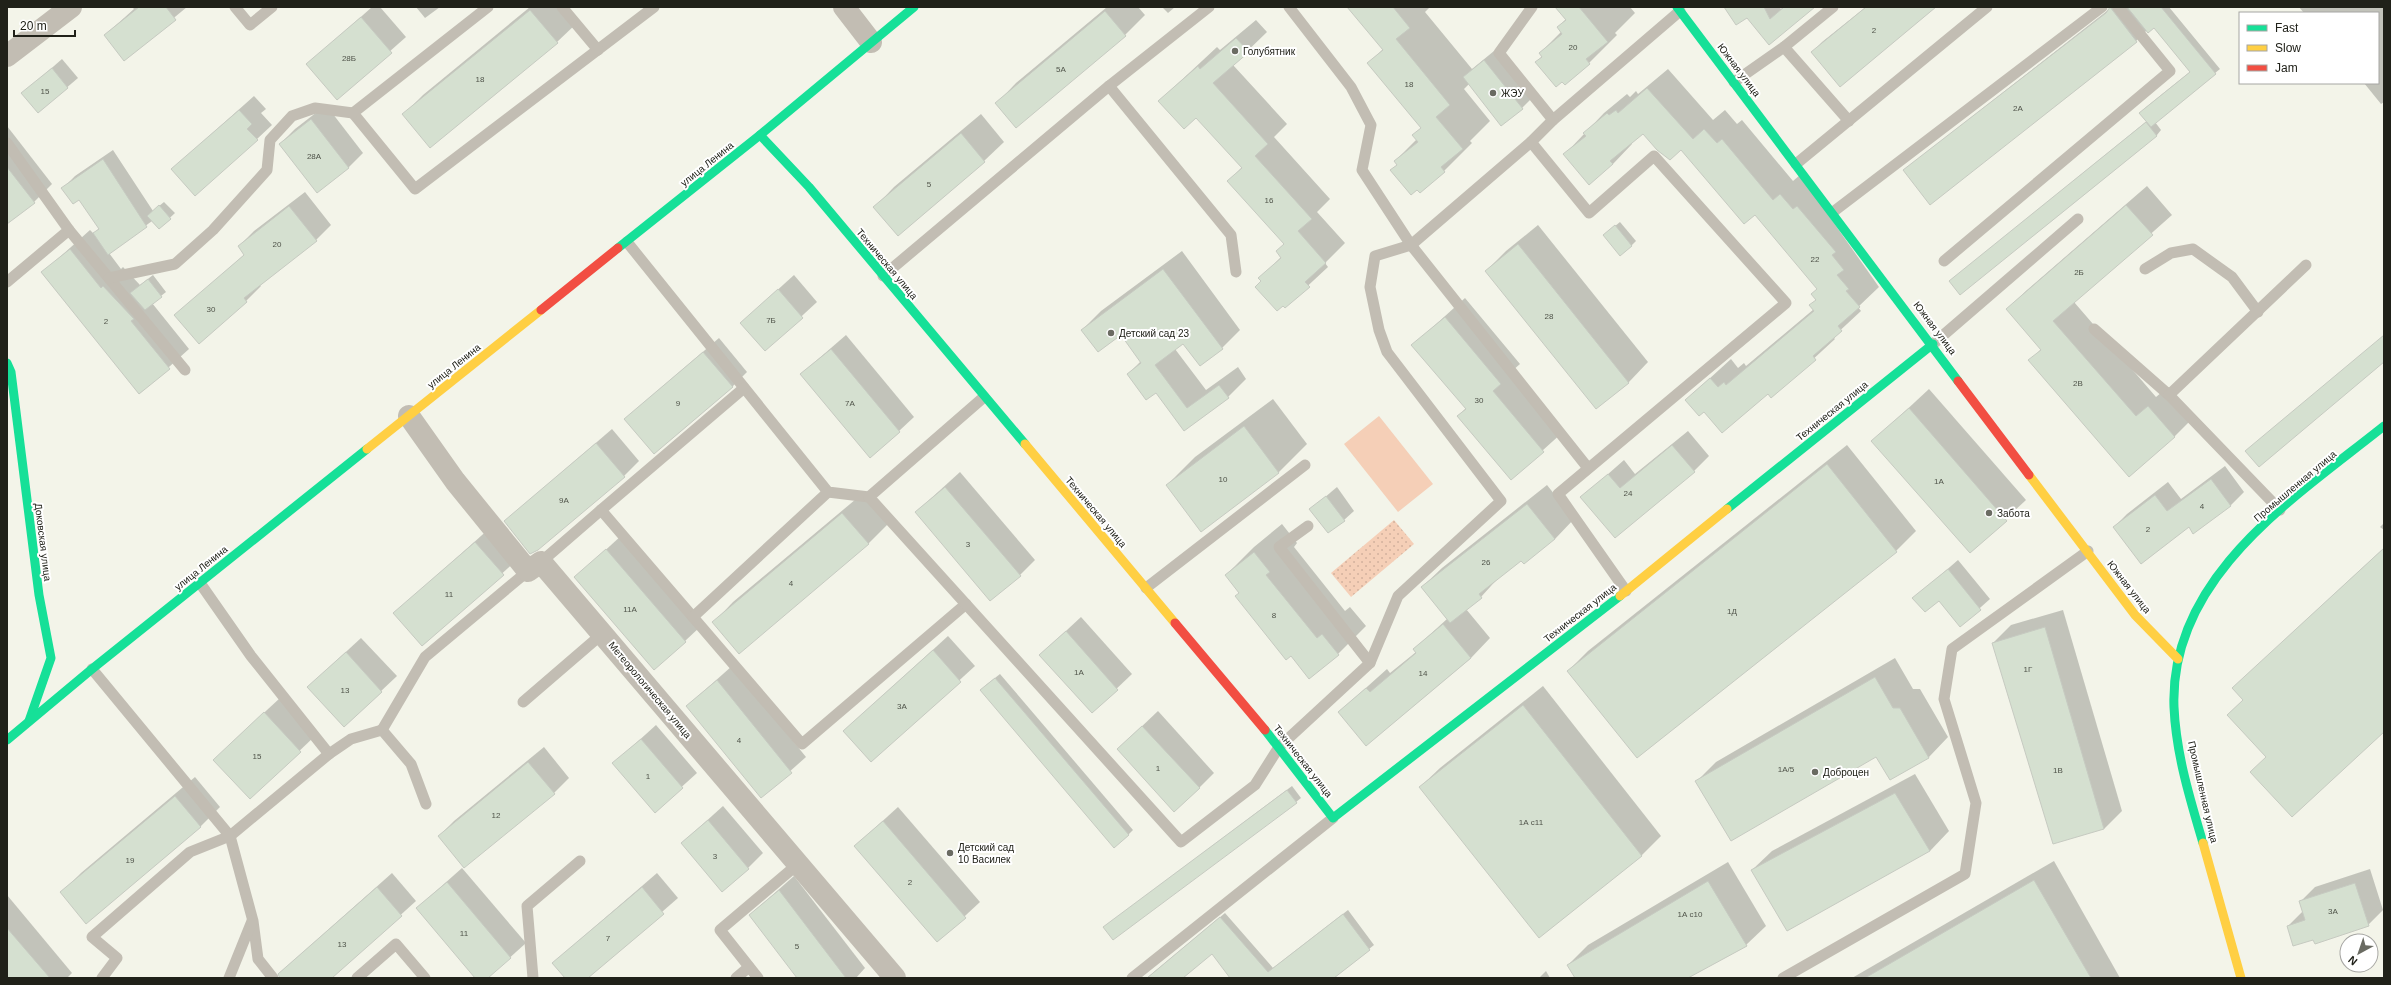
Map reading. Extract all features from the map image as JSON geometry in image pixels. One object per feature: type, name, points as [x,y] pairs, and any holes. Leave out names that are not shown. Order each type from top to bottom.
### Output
[{"type":"street","points":[[7,56],[71,7]]},
{"type":"street","points":[[844,7],[871,42]]},
{"type":"street","name":"улица Ленина","points":[[7,740],[92,669],[760,135],[914,7]]},
{"type":"street","name":"Южная улица","points":[[1679,9],[1933,344],[2135,615],[2178,659]]},
{"type":"street","name":"Техническая улица","points":[[760,135],[810,187],[1278,747],[1333,818],[1626,591],[1933,344]]},
{"type":"street","name":"Доковская улица","points":[[7,364],[11,372],[39,595],[51,658],[29,721]]},
{"type":"street","name":"Метеорологическая улица","points":[[409,416],[455,481],[534,567],[602,634],[895,978]]},
{"type":"street","name":"Промышленная улица","points":[[2241,978],[2190,795],[2179,745],[2174,692],[2178,659],[2186,630],[2203,598],[2221,572],[2280,510],[2384,426]]},
{"type":"lane","points":[[235,7],[250,25],[272,7]]},
{"type":"lane","points":[[353,113],[488,7]]},
{"type":"lane","points":[[562,7],[598,50]]},
{"type":"lane","points":[[109,278],[175,264],[213,230],[267,170],[270,140],[292,116],[315,108],[353,113],[415,189],[654,7]]},
{"type":"lane","points":[[883,276],[1109,86],[1209,7]]},
{"type":"lane","points":[[1289,7],[1351,87],[1371,125],[1362,170],[1411,245],[1588,468]]},
{"type":"lane","points":[[1532,7],[1499,53],[1553,120]]},
{"type":"lane","points":[[1734,82],[1784,47],[1833,7]]},
{"type":"lane","points":[[1796,164],[1987,7]]},
{"type":"lane","points":[[1833,212],[2102,7]]},
{"type":"lane","points":[[1944,261],[2170,71],[2118,7]]},
{"type":"lane","points":[[626,242],[828,492],[869,497],[1181,842],[1255,785],[1278,747],[1370,663],[1398,596],[1501,501],[1387,352],[1379,330],[1370,287],[1375,256],[1411,245],[1531,142],[1553,120],[1679,9]]},
{"type":"lane","points":[[1784,47],[1849,121]]},
{"type":"lane","points":[[1109,86],[1232,235],[1236,272]]},
{"type":"lane","points":[[1531,142],[1589,213],[1654,156],[1786,303],[1558,494],[1626,591]]},
{"type":"lane","points":[[7,143],[69,230],[185,370]]},
{"type":"lane","points":[[1933,344],[2078,220]]},
{"type":"lane","points":[[7,282],[69,230]]},
{"type":"lane","points":[[2145,269],[2171,254],[2193,249],[2232,277],[2258,312]]},
{"type":"lane","points":[[2169,395],[2306,265]]},
{"type":"lane","points":[[2094,329],[2169,395],[2280,510]]},
{"type":"lane","points":[[102,978],[117,958],[92,937],[190,852],[230,836],[329,754],[351,739],[382,730],[426,657],[744,388]]},
{"type":"lane","points":[[869,497],[984,397]]},
{"type":"lane","points":[[1146,588],[1305,465]]},
{"type":"lane","points":[[693,617],[828,492]]},
{"type":"lane","points":[[601,510],[802,744],[966,604]]},
{"type":"lane","points":[[1308,526],[1279,547],[1370,663]]},
{"type":"lane","points":[[1783,978],[1965,874],[1976,803],[1944,699],[1952,649],[2088,551]]},
{"type":"lane","points":[[200,583],[251,656],[329,754]]},
{"type":"lane","points":[[523,702],[602,634]]},
{"type":"lane","points":[[92,669],[230,836],[252,921],[258,959],[274,978]]},
{"type":"lane","points":[[382,730],[411,764],[426,804]]},
{"type":"lane","points":[[1132,978],[1333,818]]},
{"type":"lane","points":[[533,978],[527,906],[580,861]]},
{"type":"lane","points":[[758,978],[720,930],[798,864]]},
{"type":"lane","points":[[229,978],[252,921]]},
{"type":"lane","points":[[357,978],[396,944],[425,978]]},
{"type":"lane","points":[[736,978],[750,967]]},
{"type":"shaded area","points":[[1379,416],[1433,484],[1398,512],[1344,444]]},
{"type":"shaded area","points":[[1394,520],[1414,544],[1351,597],[1331,573]]},
{"type":"building","points":[[139,7],[166,7],[176,20],[124,61],[104,35]]},
{"type":"building","points":[[1347,7],[1393,7],[1410,28],[1396,39],[1450,105],[1436,117],[1463,149],[1441,167],[1445,172],[1420,193],[1417,190],[1411,195],[1390,170],[1397,165],[1394,161],[1418,142],[1412,135],[1421,128],[1367,63],[1383,50]]},
{"type":"building","points":[[1555,7],[1579,7],[1608,42],[1586,59],[1590,64],[1565,85],[1562,82],[1556,87],[1535,62],[1542,57],[1539,53],[1562,34],[1557,27],[1566,20]]},
{"type":"building","points":[[1724,7],[1764,7],[1770,19],[1784,7],[1815,7],[1769,45],[1747,18],[1736,25]]},
{"type":"building","points":[[1866,7],[1936,7],[1840,87],[1811,52]]},
{"type":"building","points":[[2110,7],[2137,42],[1930,205],[1903,170],[2106,13]]},
{"type":"building","points":[[2127,7],[2161,7],[2216,74],[2151,127],[2139,113],[2190,72],[2154,28],[2148,33]]},
{"type":"building","points":[[530,10],[558,43],[430,148],[402,114]]},
{"type":"building","points":[[1105,11],[1126,36],[1016,128],[995,103]]},
{"type":"building","points":[[361,17],[392,53],[337,100],[306,64]]},
{"type":"building","points":[[1236,38],[1249,52],[1213,83],[1268,144],[1255,156],[1312,219],[1298,231],[1326,263],[1305,282],[1310,287],[1285,308],[1283,306],[1277,311],[1255,287],[1261,281],[1258,278],[1281,258],[1276,251],[1284,244],[1227,181],[1242,168],[1196,118],[1184,129],[1158,101],[1198,66],[1200,69]]},
{"type":"building","name":"ЖЭУ","points":[[1484,60],[1523,109],[1501,126],[1463,77]]},
{"type":"building","points":[[52,68],[68,88],[38,113],[21,93]]},
{"type":"building","points":[[1647,88],[1693,139],[1704,129],[1717,143],[1722,139],[1773,200],[1780,194],[1793,209],[1797,206],[1836,252],[1832,255],[1844,270],[1837,275],[1849,289],[1846,291],[1860,307],[1838,326],[1842,331],[1813,356],[1816,360],[1771,398],[1768,394],[1722,433],[1704,412],[1699,416],[1685,400],[1710,378],[1718,387],[1724,382],[1726,385],[1814,311],[1809,305],[1816,300],[1811,294],[1817,289],[1755,215],[1744,224],[1681,150],[1670,160],[1657,150],[1643,134],[1610,161],[1613,164],[1589,185],[1563,154],[1586,136],[1583,133],[1607,113],[1609,115],[1616,110],[1618,113]]},
{"type":"building","points":[[239,110],[252,124],[247,129],[258,140],[195,196],[171,169]]},
{"type":"building","points":[[311,119],[349,168],[317,193],[279,144]]},
{"type":"building","points":[[2146,122],[2157,136],[1960,295],[1949,281]]},
{"type":"building","points":[[961,133],[985,162],[898,236],[873,207]]},
{"type":"building","points":[[103,159],[147,227],[108,255],[93,233],[99,229],[79,200],[73,204],[61,188]]},
{"type":"building","points":[[7,167],[35,203],[7,224]]},
{"type":"building","points":[[159,205],[171,219],[159,229],[147,216]]},
{"type":"building","points":[[2126,205],[2153,235],[2053,321],[2136,416],[2148,406],[2175,437],[2129,477],[2028,360],[2041,350],[2006,309]]},
{"type":"building","points":[[289,206],[317,241],[244,298],[247,302],[199,344],[174,315],[244,255],[238,246]]},
{"type":"building","points":[[1615,225],[1632,246],[1620,256],[1603,235]]},
{"type":"building","points":[[1518,244],[1629,383],[1596,409],[1485,271]]},
{"type":"building","points":[[70,249],[101,288],[103,286],[134,319],[131,321],[170,369],[139,394],[41,272]]},
{"type":"building","points":[[1163,269],[1223,349],[1200,366],[1183,344],[1155,365],[1187,408],[1219,385],[1229,398],[1184,431],[1156,393],[1146,400],[1127,374],[1141,363],[1121,335],[1098,352],[1081,330]]},
{"type":"building","points":[[148,279],[162,297],[145,310],[130,293]]},
{"type":"building","points":[[778,289],[803,318],[765,351],[740,323]]},
{"type":"building","points":[[1445,317],[1501,384],[1493,391],[1544,452],[1511,480],[1457,416],[1466,409],[1411,345]]},
{"type":"building","points":[[2384,335],[2384,362],[2259,467],[2245,451]]},
{"type":"building","points":[[831,349],[900,432],[870,458],[800,374]]},
{"type":"building","points":[[703,352],[733,387],[654,454],[624,419]]},
{"type":"building","points":[[1909,408],[2007,521],[1970,553],[1871,441]]},
{"type":"building","points":[[1244,426],[1279,473],[1201,532],[1166,485]]},
{"type":"building","points":[[596,443],[625,477],[538,550],[530,554],[504,521]]},
{"type":"building","points":[[1672,445],[1695,472],[1615,538],[1580,497],[1608,474],[1620,488]]},
{"type":"building","points":[[1827,464],[1897,552],[1637,758],[1567,671]]},
{"type":"building","points":[[2211,479],[2231,506],[2193,534],[2189,527],[2141,564],[2113,527],[2155,495],[2167,511]]},
{"type":"building","points":[[945,487],[1021,576],[990,601],[915,512]]},
{"type":"building","points":[[1326,496],[1345,521],[1328,533],[1309,509]]},
{"type":"building","points":[[1527,504],[1555,539],[1524,564],[1521,561],[1479,594],[1482,598],[1450,623],[1421,587]]},
{"type":"building","points":[[842,513],[869,544],[739,654],[712,622]]},
{"type":"building","points":[[475,542],[504,575],[422,646],[393,613]]},
{"type":"building","points":[[2384,548],[2384,732],[2292,817],[2250,772],[2266,757],[2227,715],[2243,700],[2232,688]]},
{"type":"building","points":[[606,549],[686,642],[654,670],[574,577]]},
{"type":"building","points":[[1254,552],[1270,572],[1266,575],[1317,638],[1322,634],[1339,655],[1309,679],[1291,656],[1286,660],[1235,596],[1239,593],[1225,575]]},
{"type":"building","points":[[1948,569],[1981,610],[1960,627],[1939,601],[1925,612],[1912,598]]},
{"type":"building","points":[[1443,624],[1471,658],[1366,746],[1338,712],[1366,688],[1370,692],[1416,653],[1413,649]]},
{"type":"building","points":[[2045,627],[2104,829],[2053,844],[1992,643]]},
{"type":"building","points":[[1066,631],[1118,690],[1092,713],[1039,655]]},
{"type":"building","points":[[933,650],[961,682],[871,762],[843,731]]},
{"type":"building","points":[[346,652],[382,692],[344,727],[307,687]]},
{"type":"building","points":[[1875,677],[1893,708],[1900,708],[1929,758],[1890,780],[1876,757],[1731,841],[1695,781]]},
{"type":"building","points":[[995,678],[1129,835],[1114,848],[980,690]]},
{"type":"building","points":[[717,680],[792,773],[761,798],[686,706]]},
{"type":"building","points":[[1523,705],[1642,856],[1539,938],[1419,787]]},
{"type":"building","points":[[264,712],[301,752],[250,799],[213,760]]},
{"type":"building","points":[[1142,726],[1200,788],[1174,812],[1117,749]]},
{"type":"building","points":[[641,739],[683,788],[655,813],[612,763]]},
{"type":"building","points":[[528,762],[555,794],[464,868],[438,836]]},
{"type":"building","points":[[1287,790],[1297,803],[1113,940],[1103,927]]},
{"type":"building","points":[[1895,793],[1930,851],[1787,931],[1751,870]]},
{"type":"building","points":[[175,796],[201,827],[86,924],[60,892]]},
{"type":"building","points":[[708,820],[749,869],[722,892],[681,843]]},
{"type":"building","points":[[883,821],[966,918],[937,942],[854,846]]},
{"type":"building","points":[[2034,880],[2091,978],[1865,978]]},
{"type":"building","points":[[1708,881],[1747,946],[1688,978],[1575,978],[1567,965]]},
{"type":"building","points":[[447,882],[511,958],[488,978],[475,978],[416,908]]},
{"type":"building","points":[[2355,883],[2369,926],[2348,933],[2339,933],[2339,936],[2315,944],[2313,940],[2293,946],[2287,926],[2305,920],[2299,901]]},
{"type":"building","points":[[377,887],[402,916],[332,978],[280,978],[278,974]]},
{"type":"building","points":[[642,887],[664,914],[588,978],[565,978],[552,963]]},
{"type":"building","points":[[779,890],[846,978],[797,978],[749,915]]},
{"type":"building","points":[[1343,914],[1370,950],[1334,978],[1230,978],[1212,954],[1183,978],[1147,978],[1220,917],[1268,972]]},
{"type":"building","points":[[7,928],[50,978],[7,978]]},
{"type":"traffic: fast","points":[[618,248],[760,135],[914,7]]},
{"type":"traffic: fast","points":[[1677,7],[1958,381]]},
{"type":"traffic: fast","points":[[760,135],[809,187],[1025,444]]},
{"type":"traffic: fast","points":[[1727,509],[1933,344]]},
{"type":"traffic: fast","points":[[7,363],[11,372],[39,595],[51,658],[29,721]]},
{"type":"traffic: fast","points":[[2203,843],[2181,759],[2175,725],[2174,707],[2178,661],[2192,618],[2215,580],[2243,545],[2277,512],[2384,426]]},
{"type":"traffic: fast","points":[[7,740],[92,669],[367,449]]},
{"type":"traffic: fast","points":[[1265,730],[1333,818],[1620,596]]},
{"type":"traffic: slow","points":[[367,449],[541,310]]},
{"type":"traffic: slow","points":[[1025,444],[1175,623]]},
{"type":"traffic: slow","points":[[2029,475],[2135,615],[2178,659]]},
{"type":"traffic: slow","points":[[1620,596],[1727,509]]},
{"type":"traffic: slow","points":[[2203,843],[2241,978]]},
{"type":"traffic: jam","points":[[541,310],[618,248]]},
{"type":"traffic: jam","points":[[1958,381],[2029,475]]},
{"type":"traffic: jam","points":[[1175,623],[1265,730]]},
{"type":"place","name":"Голубятник","points":[[1235,51]]},
{"type":"place","name":"ЖЭУ","points":[[1493,93]]},
{"type":"place","name":"Детский сад 23","points":[[1111,333]]},
{"type":"place","name":"Забота","points":[[1989,513]]},
{"type":"place","name":"Доброцен","points":[[1815,772]]},
{"type":"place","name":"Детский сад 10 Василек","points":[[950,853]]}]
